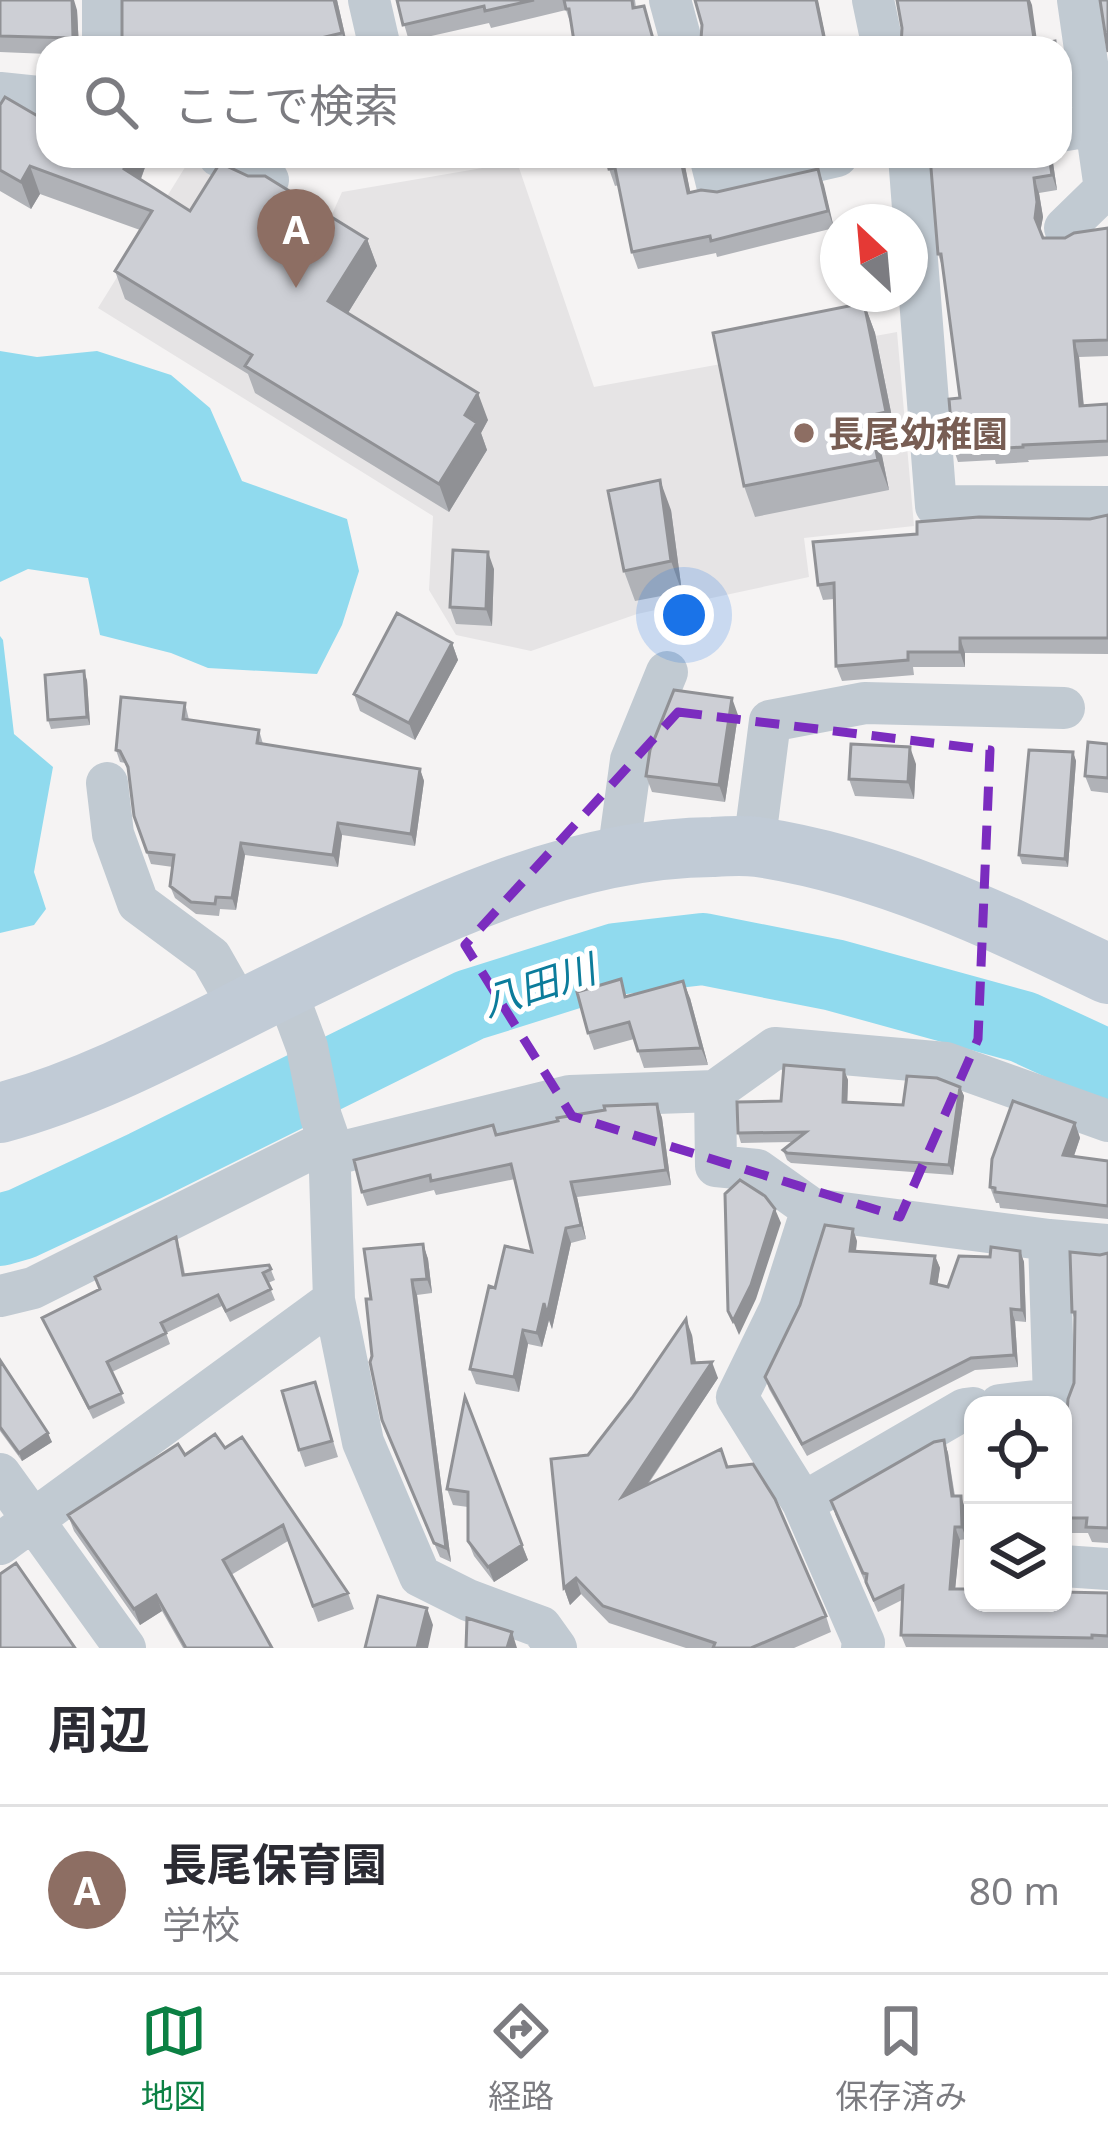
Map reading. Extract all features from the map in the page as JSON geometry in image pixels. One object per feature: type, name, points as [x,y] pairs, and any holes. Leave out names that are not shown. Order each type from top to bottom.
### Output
[{"type":"street","points":[[103,0],[103,36]]},
{"type":"street","points":[[369,0],[377,36]]},
{"type":"street","points":[[670,0],[679,36]]},
{"type":"street","points":[[873,0],[880,36]]},
{"type":"street","points":[[1065,228],[1106,189],[1078,128],[1078,0]]},
{"type":"street","points":[[0,93],[36,97]]},
{"type":"street","points":[[244,168],[268,180]]},
{"type":"street","points":[[713,168],[717,184],[786,168]]},
{"type":"street","points":[[910,168],[937,506],[1108,506]]},
{"type":"street","points":[[618,856],[632,760],[667,672]]},
{"type":"street","points":[[754,846],[770,722],[865,703],[1064,708]]},
{"type":"street","points":[[107,784],[113,834],[137,903],[263,999],[307,1047],[327,1137],[334,1300],[363,1442],[420,1576],[541,1627],[556,1648]]},
{"type":"street","points":[[0,1113],[127,1067],[442,914],[544,876],[618,856],[683,847],[754,846],[873,872],[980,913],[1108,974]]},
{"type":"street","points":[[0,1296],[33,1288],[327,1137],[570,1096],[715,1090],[775,1048],[946,1063],[1108,1121]]},
{"type":"street","points":[[715,1090],[716,1166],[758,1170],[812,1209],[1108,1245]]},
{"type":"street","points":[[812,1209],[780,1309],[737,1397],[802,1503],[864,1643],[862,1648]]},
{"type":"street","points":[[1049,1240],[1054,1396]]},
{"type":"street","points":[[16,1532],[334,1300]]},
{"type":"street","points":[[802,1503],[964,1410]]},
{"type":"street","points":[[0,1474],[16,1532],[125,1648]]},
{"type":"street","points":[[1072,1567],[1108,1569]]},
{"type":"highlighted area","points":[[678,712],[990,750],[978,1039],[900,1217],[572,1116],[465,945]]},
{"type":"shaded area","points":[[185,168],[217,168],[329,221],[342,192],[482,168],[519,168],[594,387],[897,332],[914,526],[804,538],[809,577],[637,614],[531,651],[456,635],[429,590],[433,516],[98,308]]},
{"type":"water","points":[[0,351],[37,357],[97,351],[171,375],[210,408],[242,481],[347,519],[359,571],[342,625],[317,674],[208,668],[100,635],[88,578],[28,569],[0,582]]},
{"type":"water","points":[[0,636],[14,734],[53,767],[34,872],[46,909],[34,925],[0,933]]},
{"type":"building","points":[[0,0],[72,0],[73,36],[0,36]]},
{"type":"building","points":[[122,0],[334,0],[342,33],[329,36],[122,36]]},
{"type":"building","points":[[397,0],[534,0],[403,25]]},
{"type":"building","points":[[564,0],[632,0],[633,8],[644,6],[652,36],[573,36]]},
{"type":"building","points":[[695,0],[816,0],[824,36],[701,36]]},
{"type":"building","points":[[897,0],[1028,0],[1034,36],[902,36]]},
{"type":"building","points":[[1100,0],[1108,0],[1108,52]]},
{"type":"building","points":[[5,97],[36,115],[36,168],[124,168],[190,211],[217,168],[231,168],[248,176],[265,176],[367,239],[328,301],[478,393],[465,415],[477,423],[439,484],[245,366],[252,355],[115,271],[152,211],[30,166],[21,182],[0,170],[0,105]]},
{"type":"building","points":[[615,168],[683,168],[688,193],[717,192],[818,169],[826,204],[820,204],[820,213],[711,241],[710,236],[632,252]]},
{"type":"building","points":[[931,168],[1051,168],[1052,175],[1034,178],[1035,218],[1043,238],[1108,228],[1108,340],[1074,341],[1080,406],[1108,404],[1108,441],[953,447],[949,399],[960,398],[938,254]]},
{"type":"building","points":[[820,312],[866,312],[886,412],[869,416],[878,460],[744,486],[713,333]]},
{"type":"building","points":[[660,480],[671,561],[624,571],[608,491]]},
{"type":"building","points":[[1108,515],[1108,638],[960,638],[960,652],[908,652],[908,660],[836,666],[834,583],[818,585],[813,542],[917,534],[917,522]]},
{"type":"building","points":[[453,550],[488,552],[486,609],[450,607]]},
{"type":"building","points":[[397,613],[452,643],[409,723],[354,694]]},
{"type":"building","points":[[84,671],[87,717],[48,720],[45,675]]},
{"type":"building","points":[[674,690],[732,698],[719,785],[646,776],[650,750]]},
{"type":"building","points":[[121,697],[185,703],[183,719],[259,730],[257,743],[420,769],[411,834],[338,823],[333,855],[241,843],[232,898],[216,897],[215,904],[191,902],[170,886],[174,855],[147,852],[134,816],[128,767],[116,750]]},
{"type":"building","points":[[1088,742],[1108,744],[1108,778],[1085,776]]},
{"type":"building","points":[[851,744],[910,747],[908,782],[849,779]]},
{"type":"building","points":[[1029,750],[1073,752],[1065,859],[1019,855]]},
{"type":"building","points":[[621,979],[625,997],[683,981],[701,1048],[638,1051],[629,1022],[588,1033],[577,992]]},
{"type":"building","points":[[784,1065],[844,1070],[843,1102],[903,1105],[907,1076],[937,1078],[960,1087],[949,1165],[787,1153],[783,1150],[806,1132],[738,1133],[737,1102],[781,1101]]},
{"type":"building","points":[[1013,1101],[1075,1123],[1063,1155],[1108,1161],[1108,1206],[995,1192],[990,1187],[992,1159]]},
{"type":"building","points":[[657,1104],[666,1170],[571,1182],[581,1225],[566,1228],[547,1315],[544,1303],[537,1333],[523,1330],[514,1377],[470,1369],[489,1286],[495,1288],[505,1246],[532,1252],[511,1164],[431,1181],[430,1175],[362,1192],[354,1160],[493,1125],[496,1135],[605,1110],[604,1106]]},
{"type":"building","points":[[740,1180],[765,1196],[775,1209],[751,1285],[733,1321],[728,1311],[725,1194]]},
{"type":"building","points":[[825,1225],[853,1229],[850,1251],[935,1256],[931,1283],[948,1287],[959,1256],[990,1257],[991,1247],[1020,1251],[1022,1310],[1011,1309],[1014,1355],[971,1358],[802,1444],[765,1377],[800,1305]]},
{"type":"building","points":[[176,1237],[183,1275],[269,1265],[271,1269],[263,1273],[271,1289],[226,1311],[218,1295],[161,1323],[166,1333],[107,1362],[122,1393],[89,1408],[42,1318],[100,1289],[95,1277]]},
{"type":"building","points":[[423,1244],[427,1279],[412,1280],[446,1548],[434,1543],[382,1420],[370,1362],[366,1299],[371,1299],[364,1249]]},
{"type":"building","points":[[1070,1252],[1108,1253],[1108,1528],[1086,1527],[1087,1518],[1072,1518]]},
{"type":"building","points":[[686,1319],[692,1363],[712,1362],[622,1497],[721,1449],[727,1467],[753,1464],[775,1499],[826,1616],[751,1648],[713,1648],[715,1643],[603,1606],[576,1578],[564,1588],[551,1459],[588,1455]]},
{"type":"building","points":[[0,1360],[48,1433],[19,1453],[0,1427]]},
{"type":"building","points":[[315,1382],[332,1441],[299,1450],[282,1391]]},
{"type":"building","points":[[465,1397],[522,1545],[488,1567],[468,1541],[468,1492],[447,1489]]},
{"type":"building","points":[[215,1434],[225,1448],[242,1437],[348,1593],[313,1606],[283,1525],[223,1560],[272,1648],[186,1648],[156,1595],[134,1609],[68,1515],[178,1444],[185,1455]]},
{"type":"building","points":[[944,1440],[952,1496],[961,1496],[962,1527],[955,1527],[950,1589],[964,1589],[964,1612],[1072,1612],[1072,1592],[1108,1593],[1108,1636],[901,1635],[903,1586],[874,1600],[867,1574],[831,1501]]},
{"type":"building","points":[[16,1563],[75,1648],[0,1648],[0,1574]]},
{"type":"building","points":[[378,1596],[427,1608],[417,1648],[365,1648]]},
{"type":"building","points":[[467,1618],[512,1632],[507,1648],[466,1648]]},
{"type":"waterway","name":"八田川","points":[[0,1230],[145,1166],[470,1005],[616,959],[703,949],[834,975],[1023,1027],[1108,1066]]},
{"type":"place","name":"長尾保育園","points":[[296,288]]},
{"type":"place","name":"長尾幼稚園","points":[[804,433]]}]
